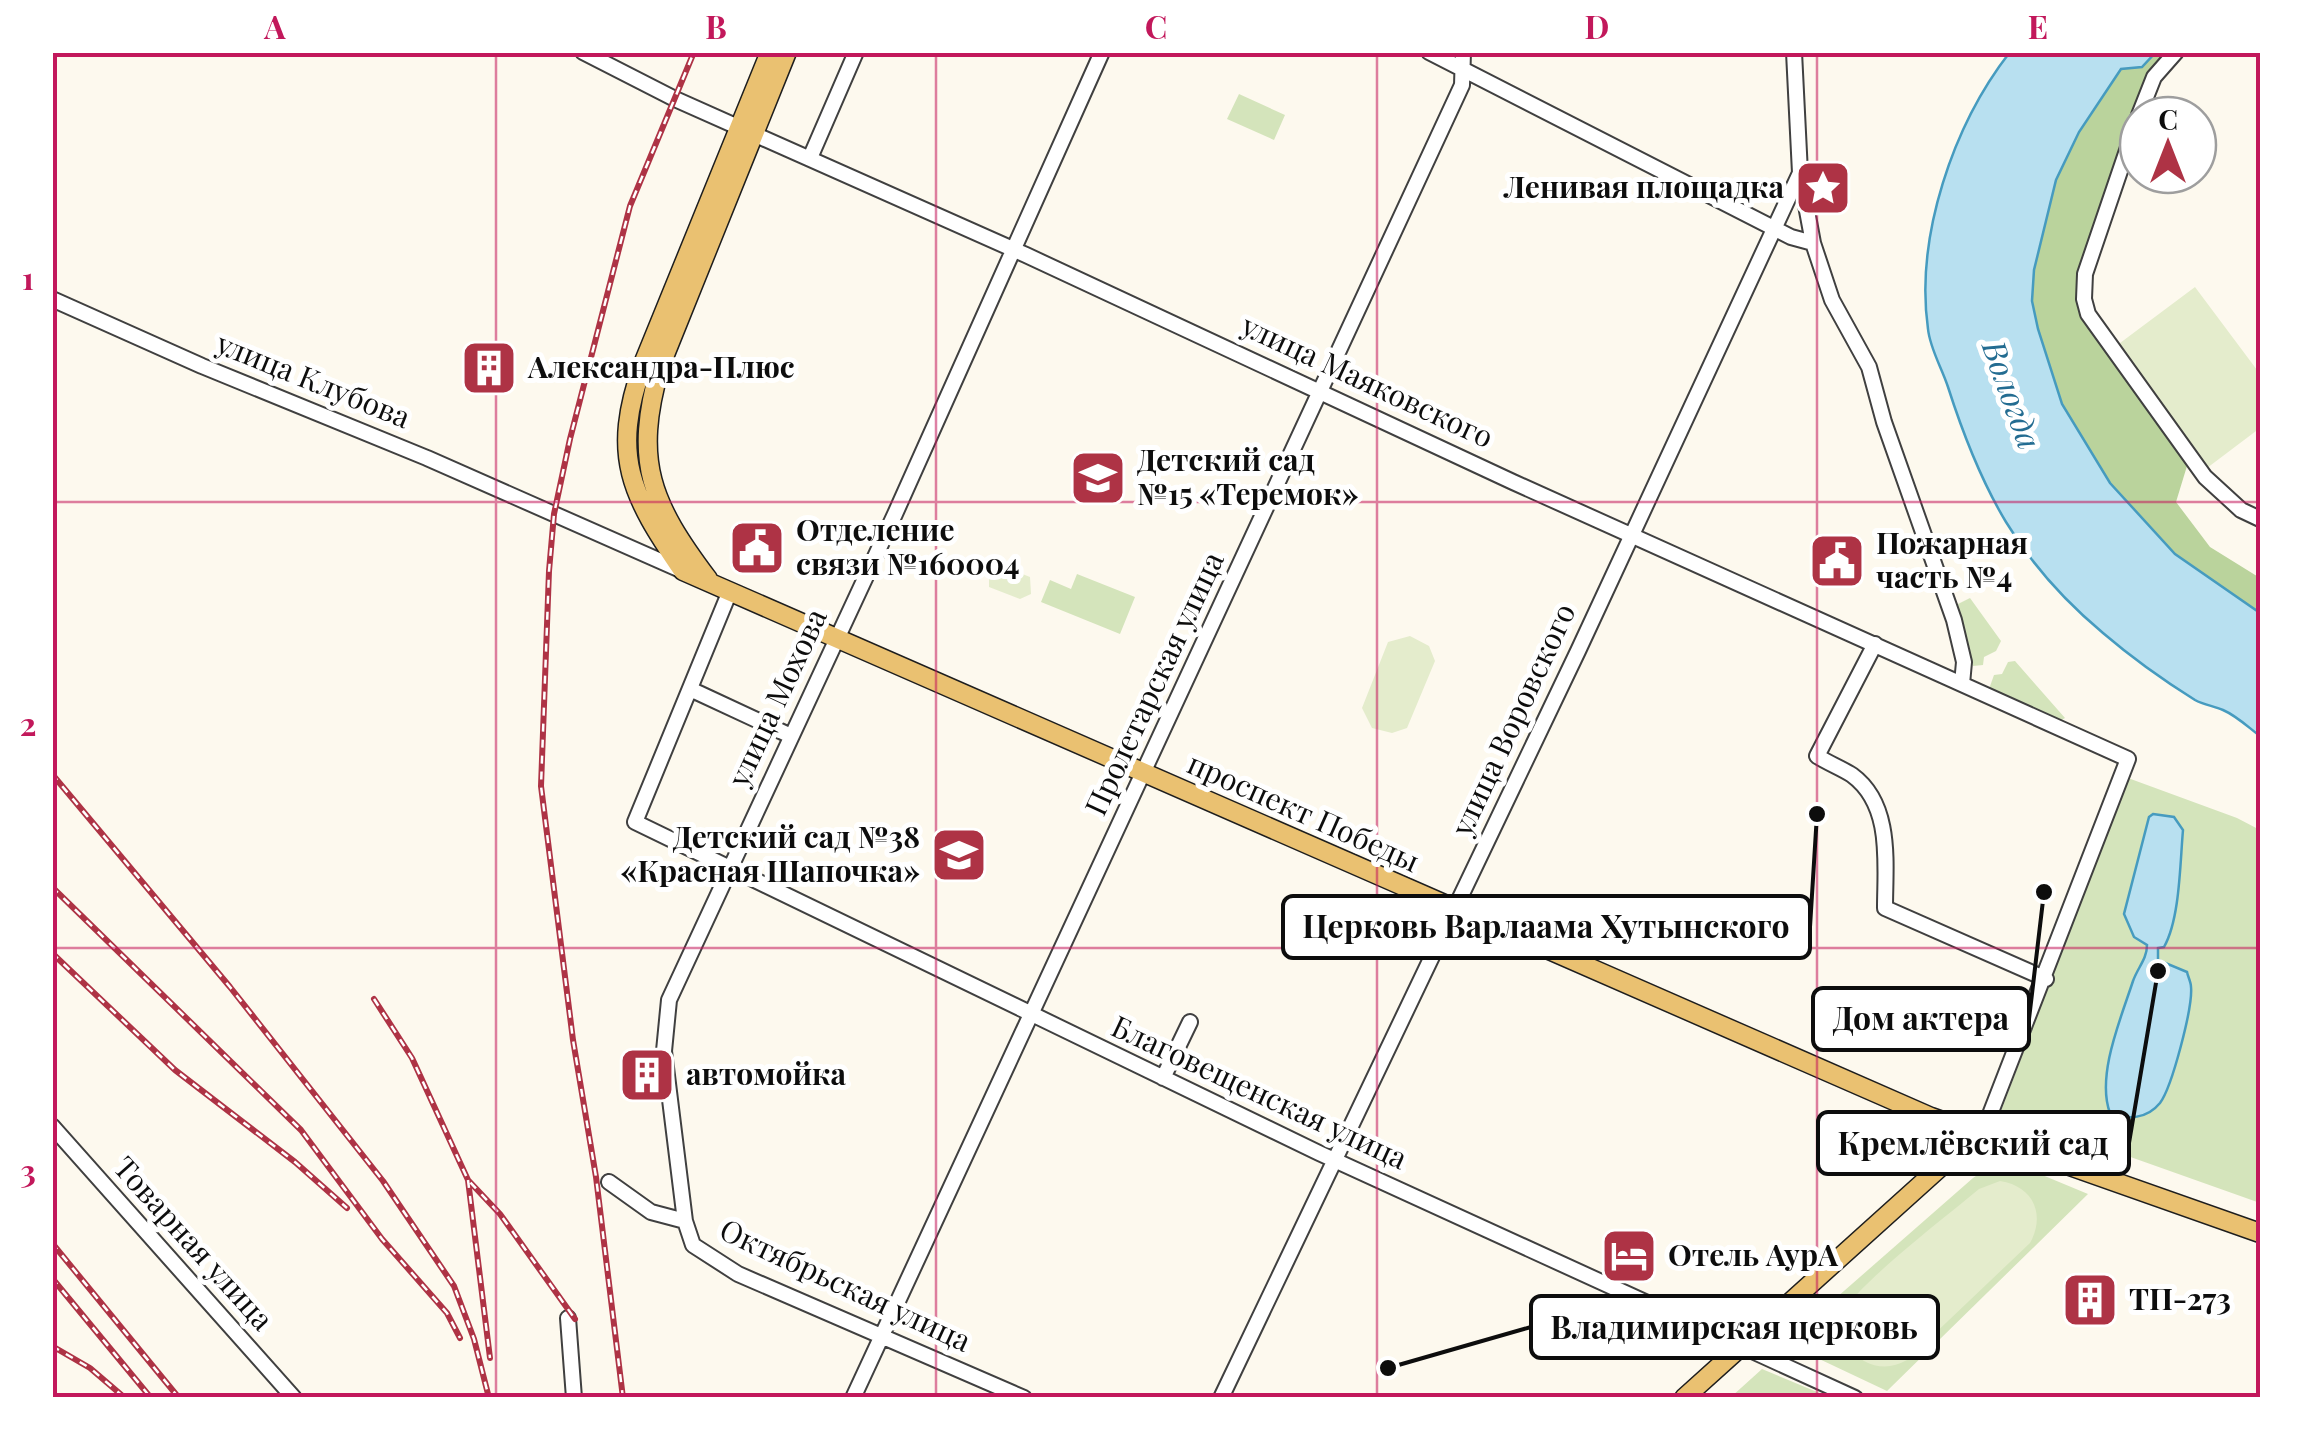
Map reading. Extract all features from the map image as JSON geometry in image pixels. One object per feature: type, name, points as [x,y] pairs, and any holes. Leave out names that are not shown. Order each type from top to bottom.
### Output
[{"type":"main road","points":[[711,583],[686,550],[657,497],[647,456],[647,420],[660,367],[747,131],[770,52]]},
{"type":"main road","points":[[683,571],[637,496],[628,463],[627,423],[643,364],[747,131],[787,52]]},
{"type":"main road","name":"проспект Победы","points":[[683,571],[1930,1117],[2260,1233]]},
{"type":"main road","points":[[1684,1398],[1977,1134]]},
{"type":"street","name":"улица Маяковского","points":[[583,52],[747,131],[2128,758],[2046,978]]},
{"type":"street","points":[[810,158],[856,52]]},
{"type":"street","name":"улица Мохова","points":[[685,1221],[664,1051],[665,1024],[678,975],[838,638],[1102,52]]},
{"type":"street","points":[[1429,52],[1791,237],[1813,243]]},
{"type":"street","name":"Пролетарская улица","points":[[853,1398],[1462,85],[1462,52]]},
{"type":"street","points":[[1794,52],[1800,173],[1813,243],[1832,300],[1869,367],[1884,422],[1954,620],[1964,662],[1962,684]]},
{"type":"street","points":[[2147,95],[2154,78],[2176,52]]},
{"type":"street","name":"улица Воровского","points":[[1221,1398],[1800,173]]},
{"type":"street","points":[[2118,177],[2085,274],[2088,314],[2204,477],[2241,510],[2260,520]]},
{"type":"street","name":"улица Клубова","points":[[52,299],[91,319],[554,514]]},
{"type":"street","name":"проспект Победы","points":[[554,514],[683,571]]},
{"type":"street","points":[[730,591],[690,689],[790,736]]},
{"type":"street","points":[[1875,644],[1817,756],[1858,780],[1882,824],[1886,839],[1884,908],[2046,978],[1990,1117],[1977,1134]]},
{"type":"street","name":"Благовещенская улица","points":[[690,689],[635,822],[1031,1016],[1855,1398]]},
{"type":"street","points":[[1163,1078],[1190,1022]]},
{"type":"street","name":"Товарная улица","points":[[52,1126],[294,1398]]},
{"type":"street","name":"Октябрьская улица","points":[[610,1182],[652,1212],[685,1221],[693,1246],[738,1274],[1024,1398]]},
{"type":"street","points":[[568,1318],[574,1398]]},
{"type":"green space","points":[[2155,53],[2170,53],[2153,95],[2118,95],[2118,185],[2078,286],[2134,389],[2187,466],[2176,502],[2210,547],[2260,578],[2260,613],[2175,554],[2110,483],[2062,404],[2038,329],[2032,301],[2034,270],[2056,180],[2079,132],[2121,69],[2141,67]]},
{"type":"green space","points":[[1239,94],[1285,115],[1274,140],[1227,119]]},
{"type":"green space","points":[[2195,287],[2260,374],[2260,428],[2207,468],[2116,346]]},
{"type":"green space","points":[[1000,565],[1030,577],[1031,594],[1020,599],[989,587],[989,572]]},
{"type":"green space","points":[[1077,574],[1135,597],[1120,634],[1041,602],[1050,580],[1071,589]]},
{"type":"green space","points":[[1970,598],[2001,641],[1996,651],[1984,657],[1983,665],[1973,666],[1954,606]]},
{"type":"green space","points":[[1410,636],[1429,646],[1435,661],[1407,728],[1392,733],[1372,728],[1362,708],[1388,642]]},
{"type":"green space","points":[[2015,661],[2065,718],[2060,721],[1989,689],[1994,675],[2002,674],[2008,662]]},
{"type":"green space","points":[[2128,778],[2260,830],[2260,1203],[2001,1111]]},
{"type":"green space","points":[[1986,1169],[2028,1169],[2088,1194],[1887,1391],[1796,1348],[1792,1341],[1796,1333],[1973,1178]]},
{"type":"green space","points":[[2000,1181],[2021,1189],[2033,1203],[2037,1222],[2030,1243],[1907,1360],[1881,1366],[1857,1356],[1844,1330],[1847,1308],[1855,1297],[1979,1189]]},
{"type":"green space","points":[[1762,1369],[1829,1397],[1731,1397]]},
{"type":"water","name":"Вологда","points":[[2010,52],[2155,53],[2142,67],[2121,69],[2079,132],[2056,180],[2034,270],[2032,301],[2062,404],[2110,483],[2175,554],[2260,613],[2260,736],[2233,715],[2195,700],[2148,668],[2103,633],[2048,579],[2025,551],[1989,491],[1934,351],[1925,294],[1933,220],[1971,113]]},
{"type":"water","points":[[2149,817],[2174,817],[2183,830],[2176,906],[2164,947],[2158,948],[2158,960],[2187,972],[2191,997],[2176,1065],[2160,1103],[2143,1115],[2124,1117],[2110,1113],[2106,1082],[2117,1029],[2147,950],[2147,945],[2134,937],[2124,914]]},
{"type":"railway","points":[[623,1398],[541,786],[549,571],[554,514],[570,439],[630,206],[694,52]]},
{"type":"railway","points":[[52,774],[230,987],[383,1181],[454,1286],[474,1339],[489,1398]]},
{"type":"railway","points":[[52,887],[301,1130],[382,1239],[447,1313],[460,1338]]},
{"type":"railway","points":[[52,953],[175,1070],[295,1162],[347,1208]]},
{"type":"railway","points":[[374,999],[412,1058],[468,1180],[500,1214],[575,1319]]},
{"type":"railway","points":[[468,1180],[490,1358]]},
{"type":"railway","points":[[52,1243],[179,1398]]},
{"type":"railway","points":[[52,1278],[151,1398]]},
{"type":"railway","points":[[52,1346],[90,1368],[125,1398]]},
{"type":"place","name":"Ленивая площадка","points":[[1823,188]]},
{"type":"place","name":"Александра-Плюс","points":[[489,368]]},
{"type":"place","name":"Детский сад №15 «Теремок»","points":[[1098,478]]},
{"type":"place","name":"Отделение связи №160004","points":[[757,548]]},
{"type":"place","name":"Пожарная часть №4","points":[[1837,561]]},
{"type":"place","name":"Церковь Варлаама Хутынского","points":[[1817,814]]},
{"type":"place","name":"Детский сад №38 «Красная Шапочка»","points":[[959,855]]},
{"type":"place","name":"Дом актера","points":[[2044,892]]},
{"type":"place","name":"Кремлёвский сад","points":[[2158,971]]},
{"type":"place","name":"автомойка","points":[[647,1075]]},
{"type":"place","name":"Отель АурА","points":[[1629,1256]]},
{"type":"place","name":"ТП-273","points":[[2090,1300]]},
{"type":"place","name":"Владимирская церковь","points":[[1388,1368]]}]
